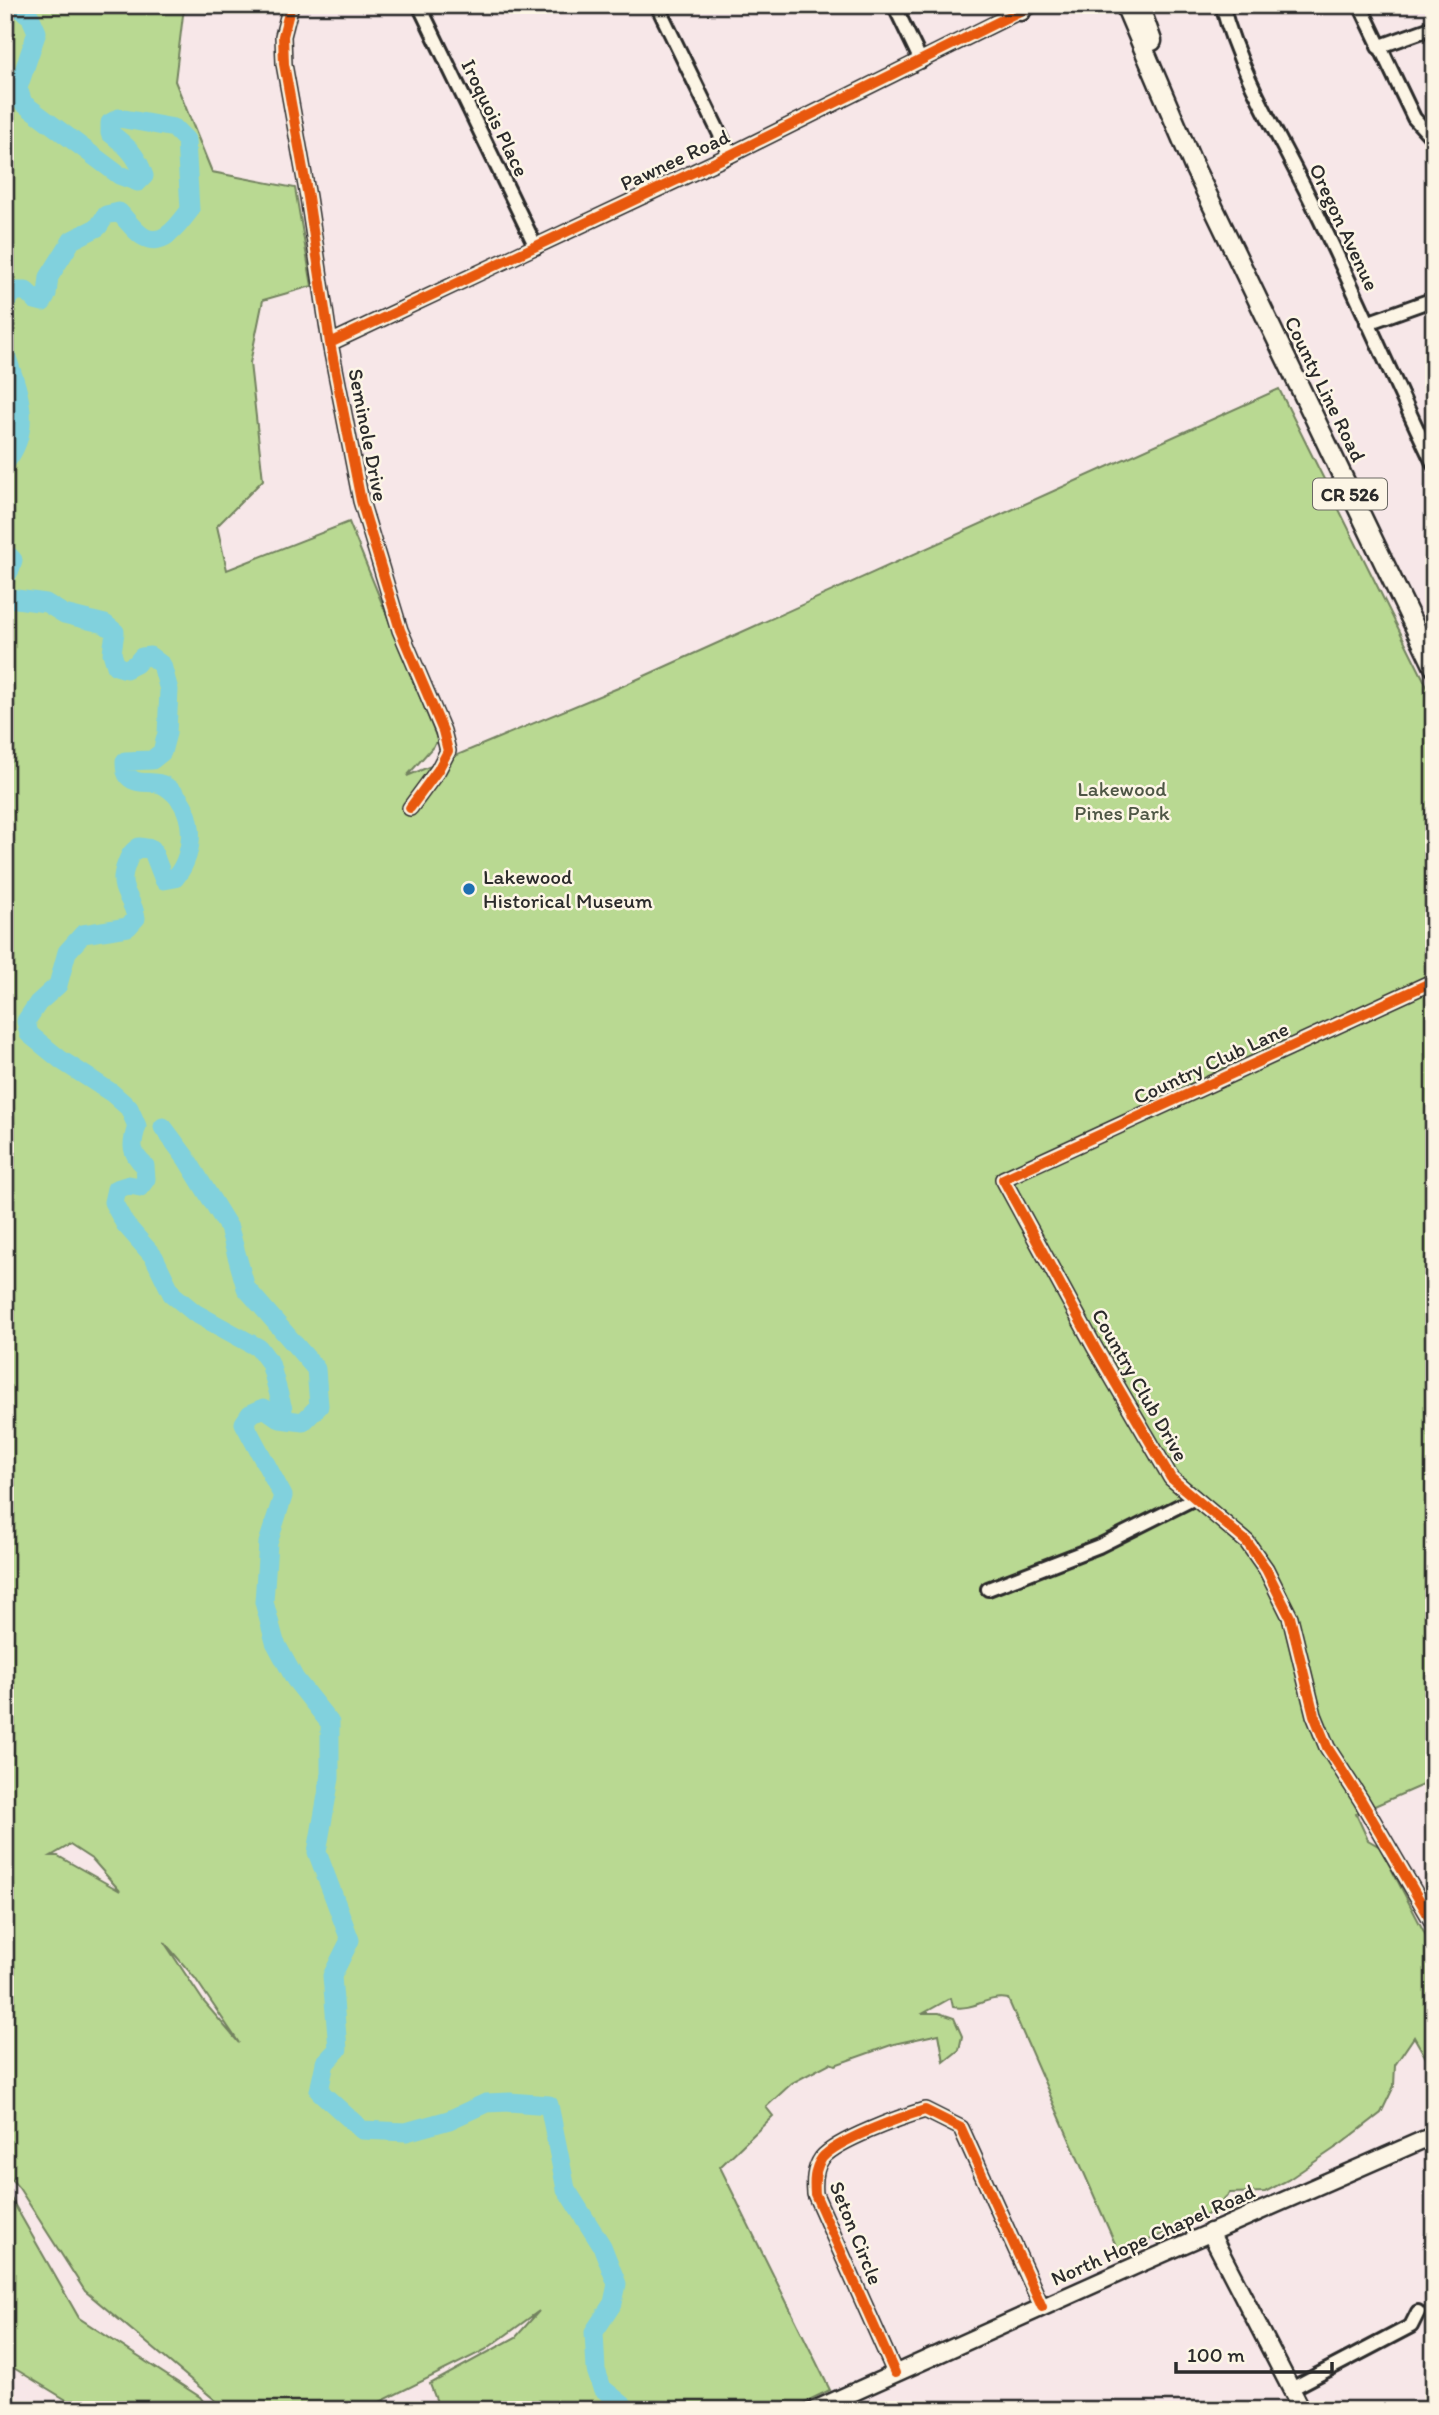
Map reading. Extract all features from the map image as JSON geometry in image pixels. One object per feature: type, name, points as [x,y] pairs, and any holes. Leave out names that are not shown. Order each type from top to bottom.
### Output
[{"type":"main road","name":"County Line Road","points":[[1125,5],[1194,167],[1434,667]]},
{"type":"main road","name":"County Line Road","points":[[1139,5],[1194,167]]},
{"type":"main road","points":[[1144,5],[1149,34]]},
{"type":"main road","name":"North Hope Chapel Road","points":[[814,2410],[1210,2232],[1434,2136]]},
{"type":"main road","points":[[1210,2232],[1302,2410]]},
{"type":"street","name":"Seminole Drive","points":[[291,5],[283,36],[284,64],[330,343],[363,510],[400,630],[449,751],[410,808]]},
{"type":"street","name":"Iroquois Place","points":[[419,5],[536,247]]},
{"type":"street","points":[[657,5],[730,155]]},
{"type":"street","points":[[894,5],[920,61]]},
{"type":"street","name":"Oregon Avenue","points":[[1222,5],[1228,29],[1248,77],[1313,205],[1367,323],[1428,439],[1434,465]]},
{"type":"street","points":[[1360,5],[1414,118],[1434,140]]},
{"type":"street","name":"Pawnee Road","points":[[330,343],[730,155],[1026,7]]},
{"type":"street","points":[[1378,47],[1434,27]]},
{"type":"street","points":[[1367,323],[1434,299]]},
{"type":"street","name":"Country Club Lane","points":[[1003,1179],[1434,981]]},
{"type":"street","name":"Country Club Drive","points":[[1003,1179],[1095,1348],[1171,1478],[1247,1542],[1266,1569],[1290,1617],[1314,1715],[1327,1747],[1434,1926]]},
{"type":"street","points":[[988,1589],[1100,1546],[1195,1498]]},
{"type":"street","name":"Seton Circle","points":[[895,2373],[815,2194],[814,2181],[817,2165],[832,2149],[898,2118],[925,2110],[961,2129],[1042,2307]]},
{"type":"street","points":[[1291,2389],[1411,2326],[1418,2312]]},
{"type":"green space","name":"Lakewood Pines Park","points":[[5,5],[187,5],[183,15],[175,81],[212,172],[295,188],[312,286],[263,300],[250,363],[263,480],[217,526],[227,570],[349,522],[438,741],[407,776],[618,688],[1279,389],[1434,700],[1434,1780],[1356,1814],[1368,1840],[1380,1847],[1433,1949],[1434,2072],[1414,2037],[1395,2065],[1394,2086],[1381,2113],[1341,2144],[1288,2180],[1265,2192],[1230,2193],[1207,2215],[1120,2255],[1008,1999],[993,1999],[961,2008],[953,2007],[951,1998],[924,2013],[939,2013],[954,2018],[962,2036],[959,2050],[944,2062],[939,2034],[894,2044],[835,2065],[830,2063],[792,2083],[766,2107],[773,2116],[720,2167],[830,2390],[788,2410],[440,2410],[430,2384],[516,2337],[539,2311],[485,2350],[364,2410],[227,2410],[85,2291],[19,2188],[5,2172],[5,1845],[13,1849],[5,1839]],"holes":[[[70,1845],[93,1860],[120,1891],[58,1856],[51,1856]],[[164,1942],[195,1978],[239,2043],[204,2002]]]},
{"type":"green space","points":[[5,2188],[79,2318],[200,2397],[210,2410],[83,2410],[12,2367],[5,2369]]},
{"type":"waterway","points":[[5,303],[15,291],[26,291],[35,300],[43,302],[49,277],[72,240],[98,227],[106,215],[119,212],[134,229],[151,240],[165,237],[190,210],[186,140],[174,128],[119,118],[110,123],[110,133],[122,142],[138,162],[144,176],[138,182],[119,175],[23,103],[18,88],[37,32],[30,16],[16,5]]},
{"type":"waterway","points":[[5,352],[21,409],[19,436],[5,463]]},
{"type":"waterway","points":[[5,552],[13,560],[5,578]]},
{"type":"waterway","points":[[5,595],[9,598],[46,603],[64,614],[105,624],[115,632],[112,653],[116,666],[126,669],[142,657],[150,656],[162,665],[169,690],[167,733],[162,752],[152,760],[125,761],[125,769],[133,780],[157,783],[176,795],[188,817],[190,843],[187,855],[175,878],[164,880],[152,849],[139,847],[134,851],[126,865],[123,881],[136,918],[128,927],[83,934],[67,952],[58,985],[38,1003],[26,1021],[29,1034],[129,1108],[137,1126],[133,1148],[145,1166],[146,1179],[140,1187],[129,1185],[116,1189],[113,1202],[125,1224],[154,1257],[172,1294],[195,1313],[259,1348],[270,1363],[283,1409],[280,1419]]},
{"type":"waterway","points":[[163,1127],[186,1158],[229,1228],[246,1288],[316,1369],[319,1406],[303,1422],[280,1419],[264,1408],[250,1414],[244,1423],[283,1496],[268,1543],[264,1602],[275,1642],[295,1679],[330,1723],[330,1778],[317,1852],[350,1940],[332,1976],[338,2049],[325,2063],[319,2091],[362,2130],[406,2132],[449,2120],[486,2103],[549,2105],[566,2189],[602,2246],[617,2284],[613,2303],[594,2332],[596,2370],[602,2388],[629,2410]]},
{"type":"cycle path","points":[[291,5],[283,36],[284,64],[330,343],[361,501],[400,630],[443,731],[448,751],[438,770],[410,808]]},
{"type":"cycle path","points":[[330,343],[730,155],[1032,5]]},
{"type":"cycle path","points":[[1434,981],[1003,1179],[1095,1348],[1171,1478],[1247,1542],[1266,1569],[1290,1617],[1314,1715],[1327,1747],[1434,1925]]},
{"type":"cycle path","points":[[895,2373],[815,2194],[816,2171],[822,2158],[841,2144],[870,2130],[925,2110],[961,2128],[1042,2307]]},
{"type":"place","name":"Lakewood Historical Museum","points":[[469,889]]}]
